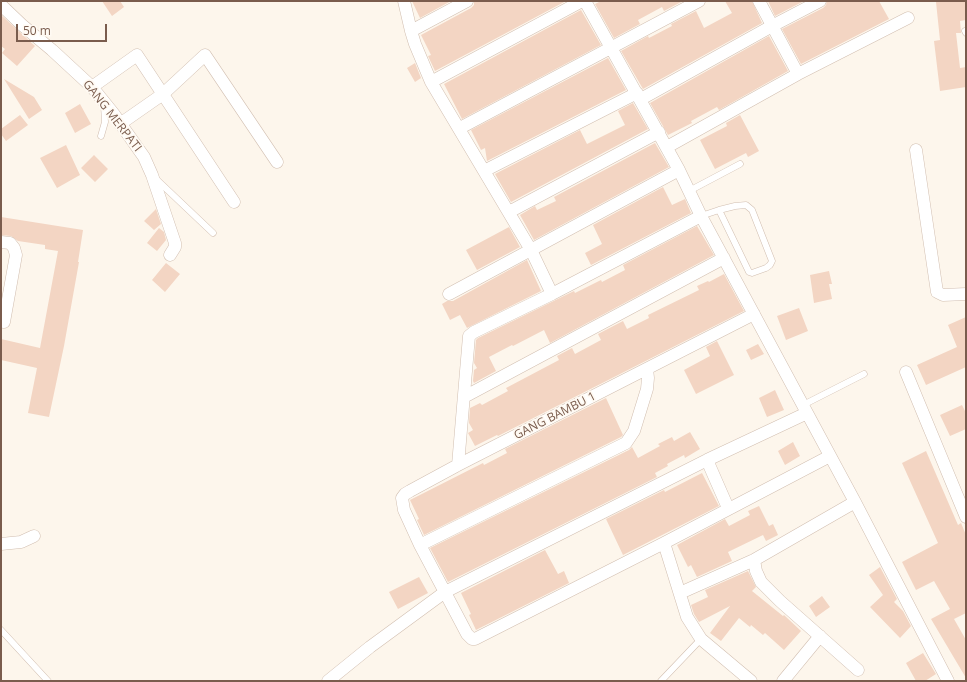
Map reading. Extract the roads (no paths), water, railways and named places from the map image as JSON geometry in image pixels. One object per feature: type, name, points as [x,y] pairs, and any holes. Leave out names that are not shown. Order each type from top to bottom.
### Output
[{"type":"street","points":[[404,1],[414,44],[431,82],[460,128],[531,250],[552,294]]},
{"type":"street","points":[[411,31],[468,1]]},
{"type":"street","points":[[431,82],[584,1],[659,132],[701,216],[855,502],[948,681]]},
{"type":"street","points":[[460,128],[699,1]]},
{"type":"street","points":[[758,1],[798,74]]},
{"type":"street","points":[[484,171],[639,96],[820,1]]},
{"type":"street","name":"GANG MERPATI","points":[[1,7],[52,50],[92,87],[104,101],[144,157],[152,175],[175,242],[175,247],[170,255]]},
{"type":"street","points":[[667,147],[798,74],[908,18]]},
{"type":"street","points":[[92,87],[137,55],[234,202]]},
{"type":"street","points":[[120,124],[163,94],[205,55],[277,162]]},
{"type":"street","points":[[509,212],[659,132]]},
{"type":"street","points":[[916,150],[938,292],[943,296],[966,294]]},
{"type":"street","points":[[449,294],[679,170]]},
{"type":"street","points":[[458,465],[469,336],[474,332],[552,294],[701,216]]},
{"type":"street","points":[[1,242],[10,243],[14,248],[16,255],[4,322]]},
{"type":"street","points":[[464,397],[724,258]]},
{"type":"street","name":"GANG BAMBU 1","points":[[420,545],[404,510],[402,498],[410,491],[754,314]]},
{"type":"street","points":[[647,369],[647,389],[634,431],[626,443],[420,545],[467,634],[472,639],[475,639],[664,543],[728,508],[830,456]]},
{"type":"street","points":[[906,372],[962,495],[966,517]]},
{"type":"street","points":[[328,681],[370,647],[445,592],[805,409]]},
{"type":"street","points":[[707,460],[728,508]]},
{"type":"street","points":[[680,592],[754,560],[855,502]]},
{"type":"street","points":[[1,544],[21,542],[34,536]]},
{"type":"street","points":[[664,543],[687,617],[701,639],[751,681]]},
{"type":"street","points":[[754,560],[756,571],[762,582],[780,601],[858,670]]},
{"type":"street","points":[[783,681],[820,636]]},
{"type":"lane","points":[[101,136],[105,122],[104,101]]},
{"type":"lane","points":[[689,191],[740,164]]},
{"type":"lane","points":[[152,175],[213,233]]},
{"type":"lane","points":[[701,216],[719,210],[735,206],[746,205],[752,210],[772,261],[770,265],[752,273],[749,272],[719,210]]},
{"type":"lane","points":[[805,409],[864,374]]},
{"type":"lane","points":[[1,630],[48,681]]},
{"type":"lane","points":[[661,681],[701,639]]}]
